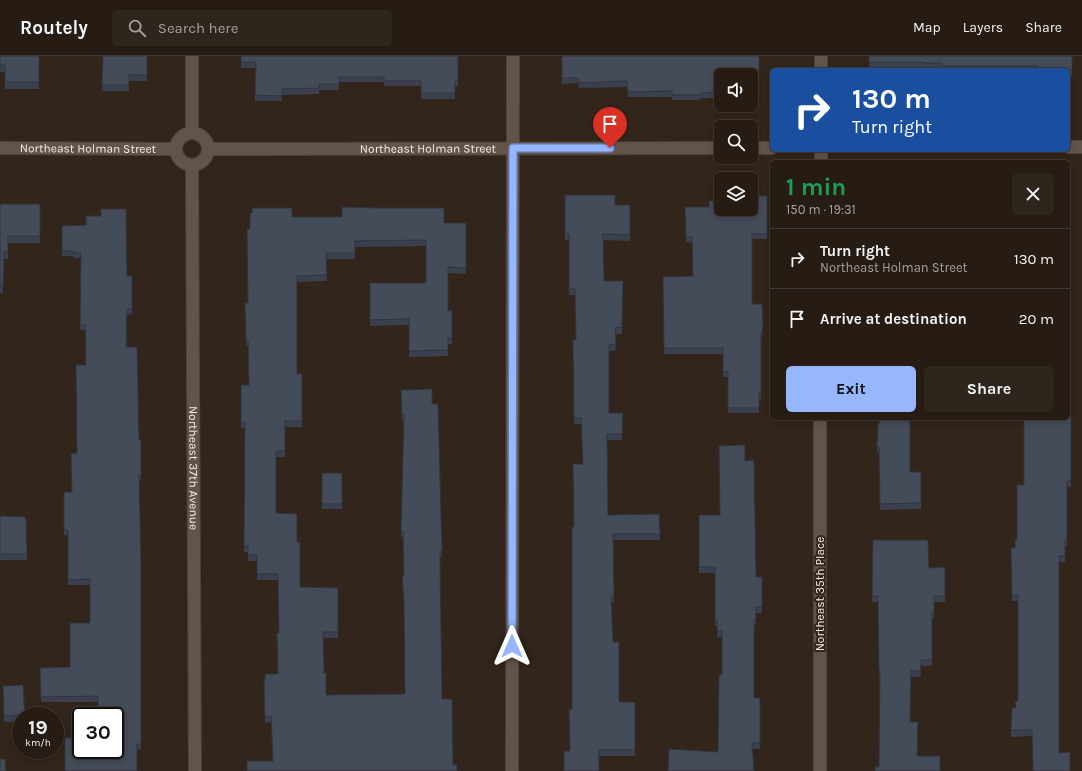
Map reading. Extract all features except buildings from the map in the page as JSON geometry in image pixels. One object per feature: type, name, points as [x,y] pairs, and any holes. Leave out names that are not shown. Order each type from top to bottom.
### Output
[{"type":"street","points":[[192,56],[192,133]]},
{"type":"street","points":[[512,771],[513,56]]},
{"type":"street","points":[[821,56],[821,68]]},
{"type":"street","points":[[192,133],[203,137],[208,149],[207,156],[203,161],[192,166],[186,165],[177,157],[176,145],[180,138],[186,134],[192,133]]},
{"type":"street","points":[[1070,147],[1082,147]]},
{"type":"street","name":"Northeast Holman Street","points":[[0,148],[176,149]]},
{"type":"street","name":"Northeast Holman Street","points":[[208,149],[714,148]]},
{"type":"street","points":[[758,148],[770,148]]},
{"type":"street","name":"Northeast 37th Avenue","points":[[192,166],[195,771]]},
{"type":"street","name":"Northeast 35th Place","points":[[820,420],[820,771]]},
{"type":"route","points":[[512,646],[513,148],[610,148]]}]
